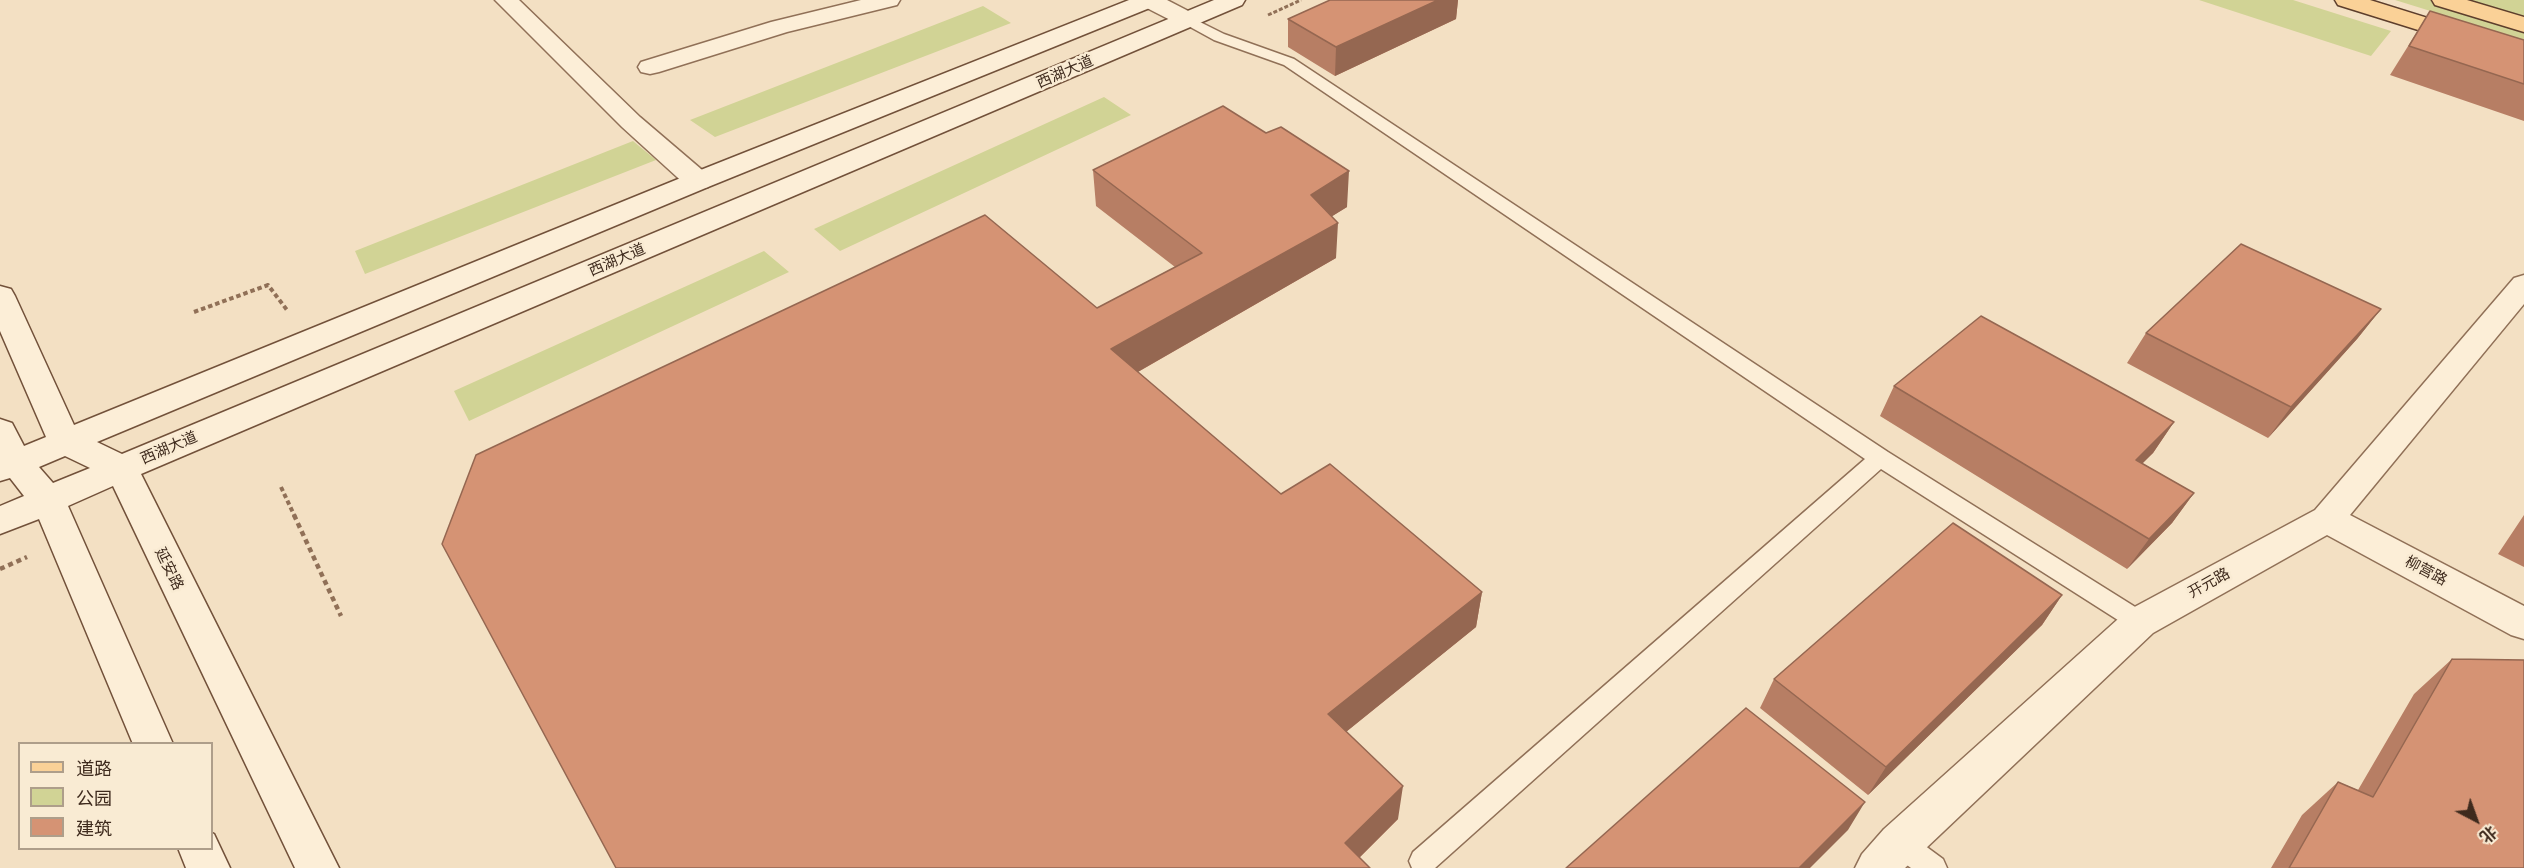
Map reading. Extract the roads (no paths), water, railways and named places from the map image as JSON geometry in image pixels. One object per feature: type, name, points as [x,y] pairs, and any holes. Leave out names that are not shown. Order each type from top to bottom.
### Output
[{"type":"main road","points":[[506,0],[631,122],[698,182]]},
{"type":"main road","points":[[650,67],[779,27],[889,0]]},
{"type":"main road","points":[[8,465],[1149,0],[1188,20]]},
{"type":"main road","name":"西湖大道","points":[[0,521],[1234,0]]},
{"type":"main road","points":[[2346,0],[2524,56]]},
{"type":"main road","points":[[2443,0],[2524,24]]},
{"type":"main road","name":"开元路","points":[[1888,856],[2140,622],[2327,519],[2524,285]]},
{"type":"main road","points":[[0,296],[64,441],[121,468]]},
{"type":"main road","points":[[0,431],[8,465],[48,500],[152,742]]},
{"type":"main road","name":"延安路","points":[[121,468],[317,868]]},
{"type":"main road","name":"柳营路","points":[[2327,519],[2524,624]]},
{"type":"main road","points":[[199,850],[208,868]]},
{"type":"lane","points":[[1188,20],[1220,37],[1289,62],[1880,458],[2140,622]]},
{"type":"lane","points":[[1423,861],[1880,458]]},
{"type":"lane","points":[[1888,856],[1933,868]]}]
